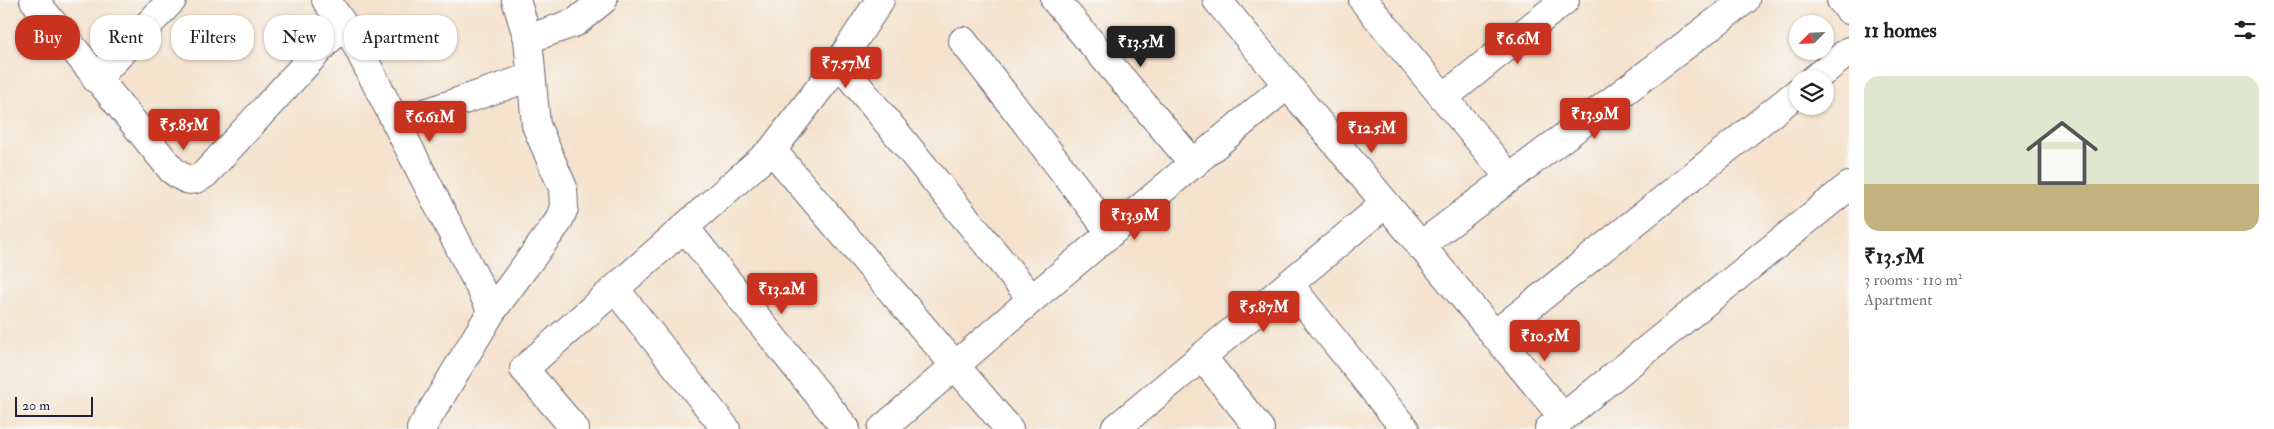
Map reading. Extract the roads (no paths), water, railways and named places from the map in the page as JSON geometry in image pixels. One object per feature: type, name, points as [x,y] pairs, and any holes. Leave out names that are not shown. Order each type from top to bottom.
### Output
[{"type":"street","points":[[34,0],[96,79],[172,170],[186,180],[196,181],[205,174],[336,7],[492,311]]},
{"type":"street","points":[[96,79],[172,0]]},
{"type":"street","points":[[421,429],[492,311],[558,222],[564,208],[563,188],[536,125],[528,39],[516,0]]},
{"type":"street","points":[[528,39],[576,22],[603,0]]},
{"type":"street","points":[[575,429],[524,370],[772,150],[839,63],[880,0]]},
{"type":"street","points":[[1055,0],[1194,164]]},
{"type":"street","points":[[1217,0],[1494,335],[1556,423],[1849,186]]},
{"type":"street","points":[[1363,0],[1510,178]]},
{"type":"street","points":[[1444,97],[1565,0]]},
{"type":"street","points":[[1420,246],[1745,0]]},
{"type":"street","points":[[1841,0],[1849,10]]},
{"type":"street","points":[[963,41],[1111,233]]},
{"type":"street","points":[[1825,70],[1849,51]]},
{"type":"street","points":[[839,63],[1032,299]]},
{"type":"street","points":[[396,123],[531,77]]},
{"type":"street","points":[[882,429],[954,365],[1287,85]]},
{"type":"street","points":[[1494,335],[1789,99]]},
{"type":"street","points":[[772,150],[1009,429]]},
{"type":"street","points":[[1125,426],[1202,357],[1385,204]]},
{"type":"street","points":[[685,228],[846,429]]},
{"type":"street","points":[[1289,284],[1405,429]]},
{"type":"street","points":[[615,289],[726,429]]},
{"type":"street","points":[[1202,357],[1260,429]]}]
